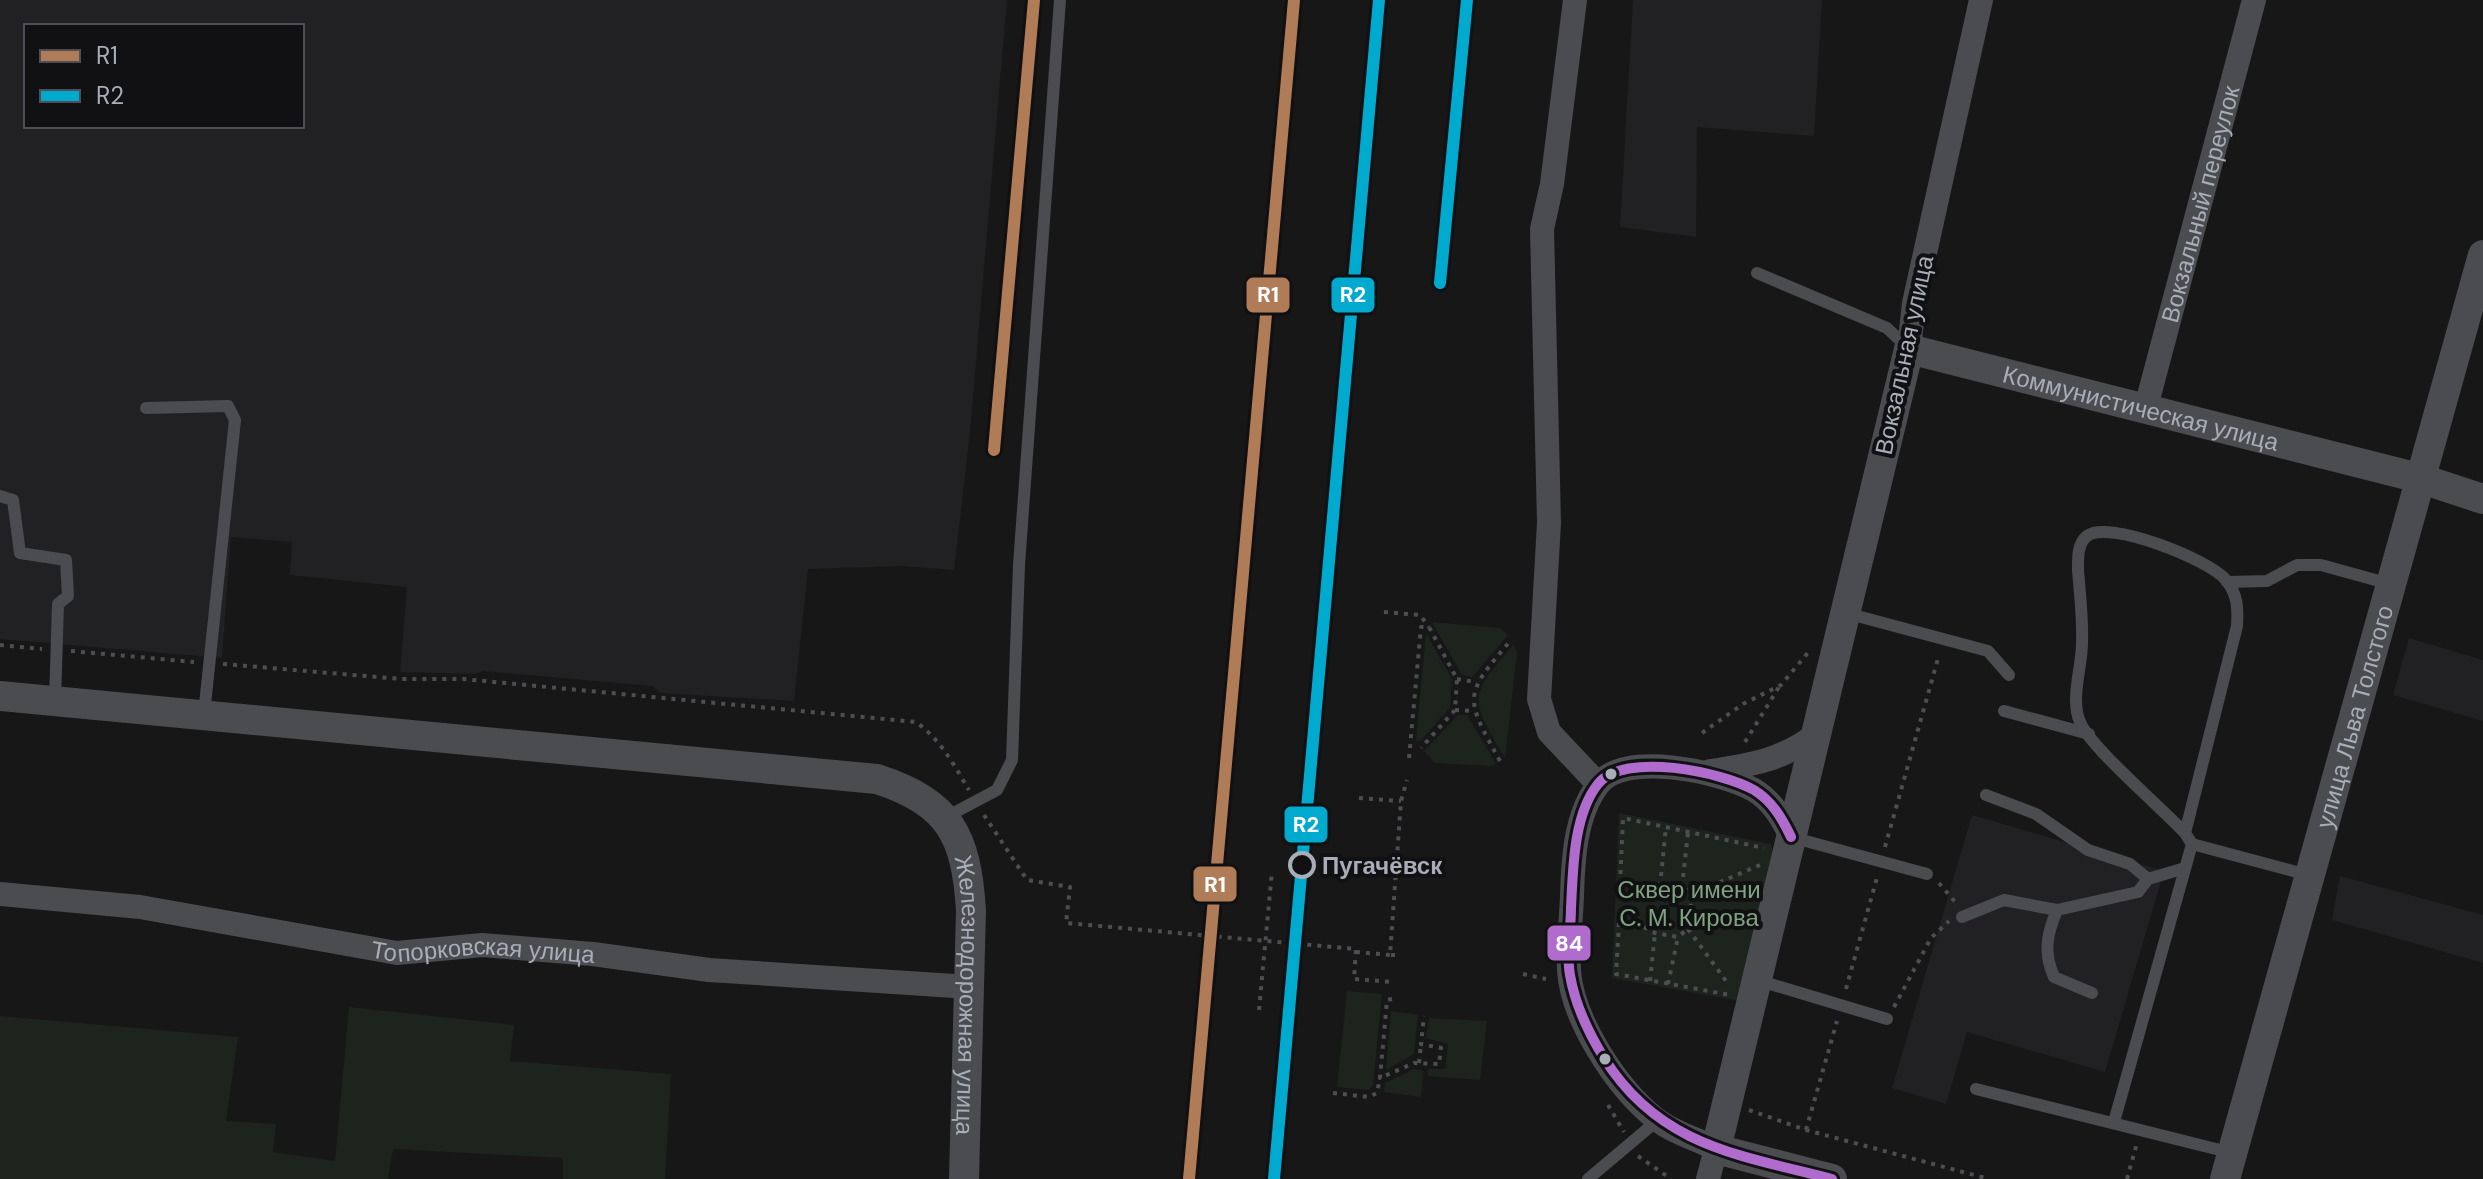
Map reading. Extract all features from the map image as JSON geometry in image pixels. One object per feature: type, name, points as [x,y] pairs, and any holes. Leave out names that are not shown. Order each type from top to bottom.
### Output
[{"type":"street","points":[[1575,0],[1552,184],[1542,229],[1549,523],[1539,699],[1549,732],[1598,784]]},
{"type":"street","name":"Вокзальная улица","points":[[1708,1179],[1909,349],[1914,303],[1981,0]]},
{"type":"street","name":"Вокзальный переулок","points":[[2146,407],[2254,0]]},
{"type":"street","name":"улица Льва Толстого","points":[[2229,1166],[2483,255]]},
{"type":"street","name":"Коммунистическая улица","points":[[1909,349],[2419,478],[2474,497]]},
{"type":"street","points":[[0,696],[877,779],[909,789],[946,817]]},
{"type":"street","points":[[1818,722],[1792,753],[1760,764],[1708,771],[1651,767],[1619,771],[1598,784],[1579,827],[1573,864],[1569,972],[1586,1028],[1620,1084],[1658,1120],[1716,1149],[1832,1179]]},
{"type":"street","points":[[1708,771],[1755,791],[1778,811],[1791,837]]},
{"type":"street","name":"Железнодорожная улица","points":[[946,817],[960,843],[968,873],[970,987],[964,1179]]},
{"type":"street","name":"Топорковская улица","points":[[0,894],[140,907],[397,953],[482,945],[593,954],[709,970],[970,987]]},
{"type":"lane","points":[[946,817],[974,799],[997,790],[1012,760],[1019,565],[1060,0]]},
{"type":"lane","points":[[1757,273],[1887,328],[1909,349]]},
{"type":"lane","points":[[146,408],[228,406],[235,420],[204,714]]},
{"type":"lane","points":[[0,496],[13,500],[20,553],[66,560],[68,596],[58,604],[55,701]]},
{"type":"lane","points":[[2114,1122],[2185,868],[2188,838],[2237,626],[2238,602],[2227,582],[2215,569],[2179,551],[2105,532],[2090,533],[2082,541],[2078,558],[2082,644],[2077,701],[2080,722],[2188,838],[2309,876]]},
{"type":"lane","points":[[2227,582],[2267,581],[2297,565],[2321,565],[2390,584]]},
{"type":"lane","points":[[1842,626],[1944,639],[1988,651],[2009,675]]},
{"type":"lane","points":[[2004,711],[2089,734]]},
{"type":"lane","points":[[1986,795],[2036,814],[2088,850],[2130,864],[2148,879]]},
{"type":"lane","points":[[1791,837],[1927,874]]},
{"type":"lane","points":[[1962,917],[2004,900],[2057,910],[2138,892],[2148,879],[2185,868]]},
{"type":"lane","points":[[2057,910],[2048,933],[2046,958],[2054,977],[2092,993]]},
{"type":"lane","points":[[1757,980],[1887,1019]]},
{"type":"lane","points":[[1976,1089],[2141,1129],[2229,1166]]},
{"type":"lane","points":[[1588,1179],[1658,1120]]},
{"type":"path","points":[[1384,612],[1420,615],[1457,679],[1455,710],[1421,748]]},
{"type":"path","points":[[1745,742],[1781,685],[1815,646],[1842,626]]},
{"type":"path","points":[[1409,758],[1421,627],[1429,627]]},
{"type":"path","points":[[1500,761],[1473,711],[1475,682],[1512,639]]},
{"type":"path","points":[[1806,1130],[1944,639]]},
{"type":"path","points":[[0,645],[401,679],[463,679],[916,722],[928,731],[952,761],[1027,880],[1070,887],[1066,923],[1356,949],[1354,979],[1393,982]]},
{"type":"path","points":[[1457,679],[1475,682]]},
{"type":"path","points":[[1702,733],[1743,704],[1781,685]]},
{"type":"path","points":[[1455,710],[1473,711]]},
{"type":"path","points":[[1345,951],[1392,955],[1401,801],[1407,780]]},
{"type":"path","points":[[1359,798],[1401,801]]},
{"type":"path","points":[[1620,884],[1623,818],[1765,848],[1768,862],[1692,894]]},
{"type":"path","points":[[1660,886],[1666,827]]},
{"type":"path","points":[[1682,887],[1688,832]]},
{"type":"path","points":[[1259,1010],[1272,871]]},
{"type":"path","points":[[1887,1019],[1931,938],[1951,920],[1962,917],[1945,887],[1927,874]]},
{"type":"path","points":[[1648,886],[1682,887],[1692,894]]},
{"type":"path","points":[[1619,923],[1616,974],[1737,997],[1688,929],[1692,894]]},
{"type":"path","points":[[1644,927],[1655,933],[1678,937]]},
{"type":"path","points":[[1668,984],[1678,937],[1688,929]]},
{"type":"path","points":[[1650,981],[1655,933]]},
{"type":"path","points":[[1333,1093],[1369,1097],[1377,1093],[1387,1000],[1392,999]]},
{"type":"path","points":[[1419,1063],[1424,1016]]},
{"type":"path","points":[[1380,1078],[1419,1063],[1439,1064],[1441,1048],[1421,1044]]},
{"type":"path","points":[[1740,1107],[1806,1130],[1989,1179]]},
{"type":"path","points":[[2127,1179],[2141,1129]]},
{"type":"shaded area","points":[[0,0],[1007,0],[970,432],[954,570],[902,566],[808,569],[794,701],[661,693],[652,686],[483,671],[475,674],[400,672],[407,587],[290,575],[292,542],[231,537],[222,658],[0,639]]},
{"type":"shaded area","points":[[1633,0],[1822,0],[1814,136],[1697,127],[1696,237],[1620,227]]},
{"type":"shaded area","points":[[2409,638],[2483,660],[2483,721],[2393,695]]},
{"type":"shaded area","points":[[1972,815],[2164,871],[2105,1072],[1967,1032],[1946,1104],[1892,1088]]},
{"type":"shaded area","points":[[2340,876],[2483,915],[2483,963],[2332,920]]},
{"type":"green space","points":[[1432,622],[1500,628],[1508,635],[1472,677],[1462,675]]},
{"type":"green space","points":[[1426,633],[1452,679],[1450,708],[1419,742],[1416,740]]},
{"type":"green space","points":[[1514,644],[1517,653],[1505,758],[1485,722],[1479,698],[1488,676]]},
{"type":"green space","points":[[1458,715],[1467,715],[1496,764],[1435,763],[1424,751]]},
{"type":"green space","name":"Сквер имени С. М. Кирова","points":[[1619,813],[1771,844],[1774,860],[1740,1001],[1612,978]]},
{"type":"green space","points":[[1347,991],[1382,994],[1373,1085],[1369,1090],[1337,1087]]},
{"type":"green space","points":[[349,1007],[514,1025],[510,1061],[671,1074],[665,1179],[563,1179],[563,1158],[393,1149],[388,1179],[0,1179],[0,1016],[238,1037],[226,1121],[276,1124],[273,1152],[335,1161]]},
{"type":"green space","points":[[1391,1011],[1418,1015],[1414,1054],[1386,1070]]},
{"type":"green space","points":[[1429,1018],[1487,1021],[1480,1080],[1428,1076],[1428,1069],[1445,1069],[1448,1044],[1426,1038]]},
{"type":"green space","points":[[1414,1069],[1423,1071],[1421,1097],[1384,1092],[1385,1083]]},
{"type":"transit line","name":"R1","points":[[994,450],[1034,0]]},
{"type":"transit line","name":"R1","points":[[1189,1179],[1294,0]]},
{"type":"transit line","name":"R2","points":[[1274,1179],[1379,0]]},
{"type":"transit line","name":"R2","points":[[1440,283],[1467,0]]},
{"type":"transit line","name":"84","points":[[1791,837],[1766,799],[1739,783],[1674,768],[1629,768],[1611,774],[1598,784],[1590,797],[1579,827],[1573,877],[1569,967],[1579,1008],[1598,1048],[1626,1087],[1650,1111],[1676,1129],[1733,1153],[1832,1179]]},
{"type":"place","name":"Пугачёвск","points":[[1302,865]]}]
